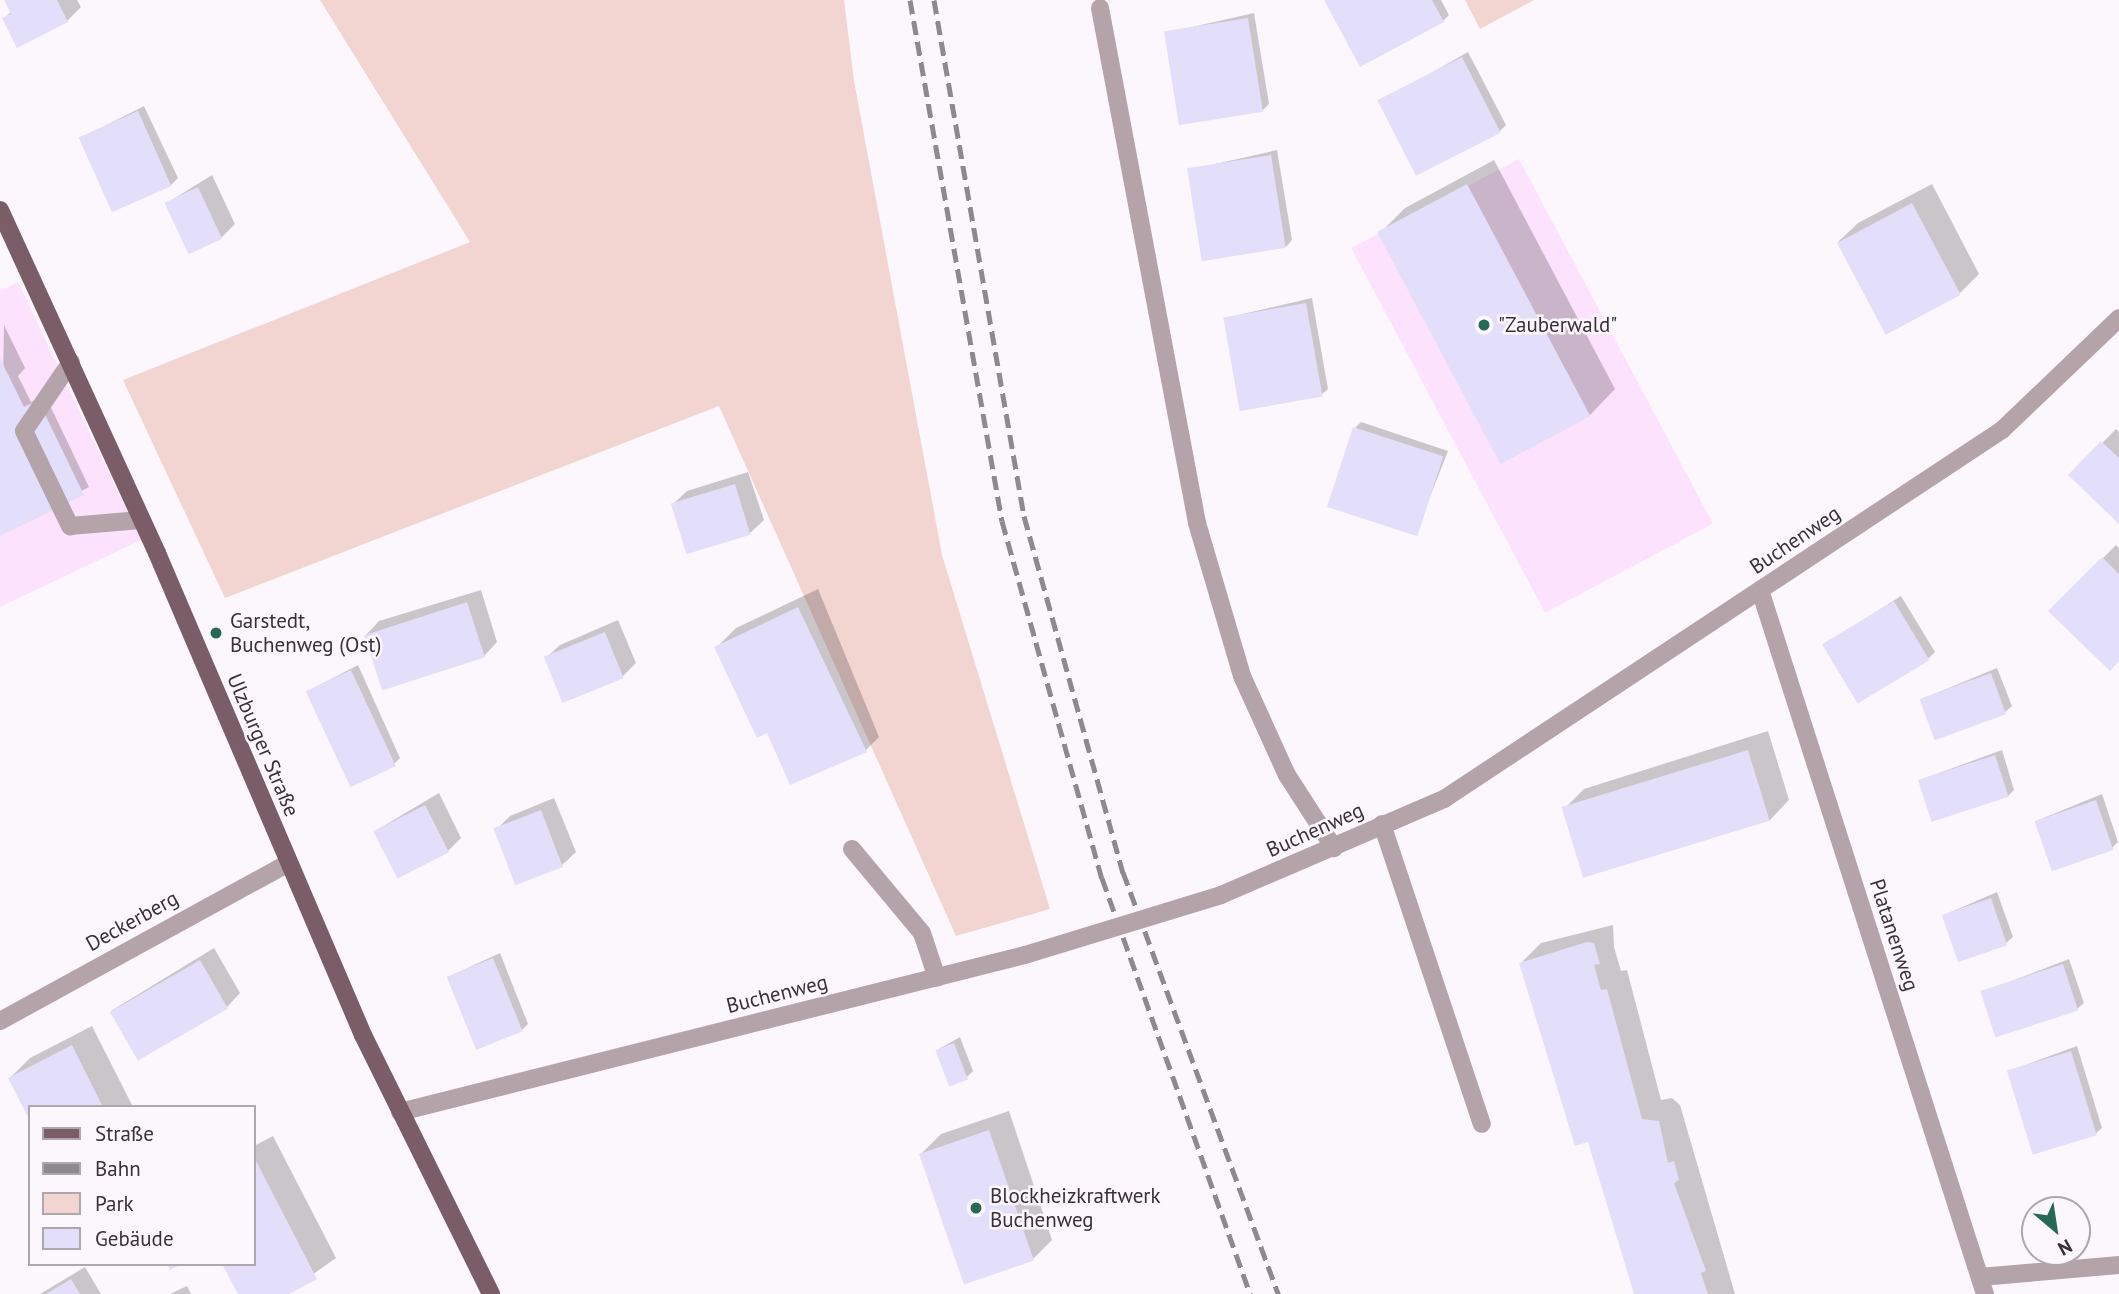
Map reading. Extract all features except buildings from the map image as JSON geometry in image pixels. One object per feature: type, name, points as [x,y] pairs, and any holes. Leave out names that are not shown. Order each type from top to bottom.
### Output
[{"type":"main road","name":"Ulzburger Straße","points":[[0,210],[71,362],[288,863],[400,1112],[491,1294]]},
{"type":"street","points":[[1100,8],[1197,523],[1241,676],[1287,775],[1334,848]]},
{"type":"street","name":"Buchenweg","points":[[400,1112],[1025,955],[1221,895],[1444,799],[2002,430],[2119,318]]},
{"type":"street","points":[[71,362],[24,431],[70,526],[141,520]]},
{"type":"street","name":"Platanenweg","points":[[1760,590],[1982,1285]]},
{"type":"street","points":[[1382,824],[1482,1124]]},
{"type":"street","points":[[852,849],[922,933],[937,978]]},
{"type":"street","name":"Deckerberg","points":[[0,1021],[288,863]]},
{"type":"street","points":[[1982,1285],[2119,1265]]},
{"type":"shaded area","points":[[1519,159],[1713,524],[1545,613],[1351,248]]},
{"type":"shaded area","points":[[18,282],[141,540],[0,607],[0,291]]},
{"type":"green space","points":[[320,0],[844,0],[854,81],[942,555],[1050,909],[956,936],[719,406],[225,598],[123,380],[470,242]]},
{"type":"green space","points":[[1465,0],[1534,0],[1480,29]]},
{"type":"railway","points":[[910,0],[1002,521],[1102,878],[1250,1294]]},
{"type":"railway","points":[[934,0],[1024,516],[1123,872],[1278,1294]]},
{"type":"place","name":"\"Zauberwald\"","points":[[1484,325]]},
{"type":"place","name":"Garstedt, Buchenweg (Ost)","points":[[216,633]]},
{"type":"place","name":"Blockheizkraftwerk Buchenweg","points":[[976,1208]]}]
